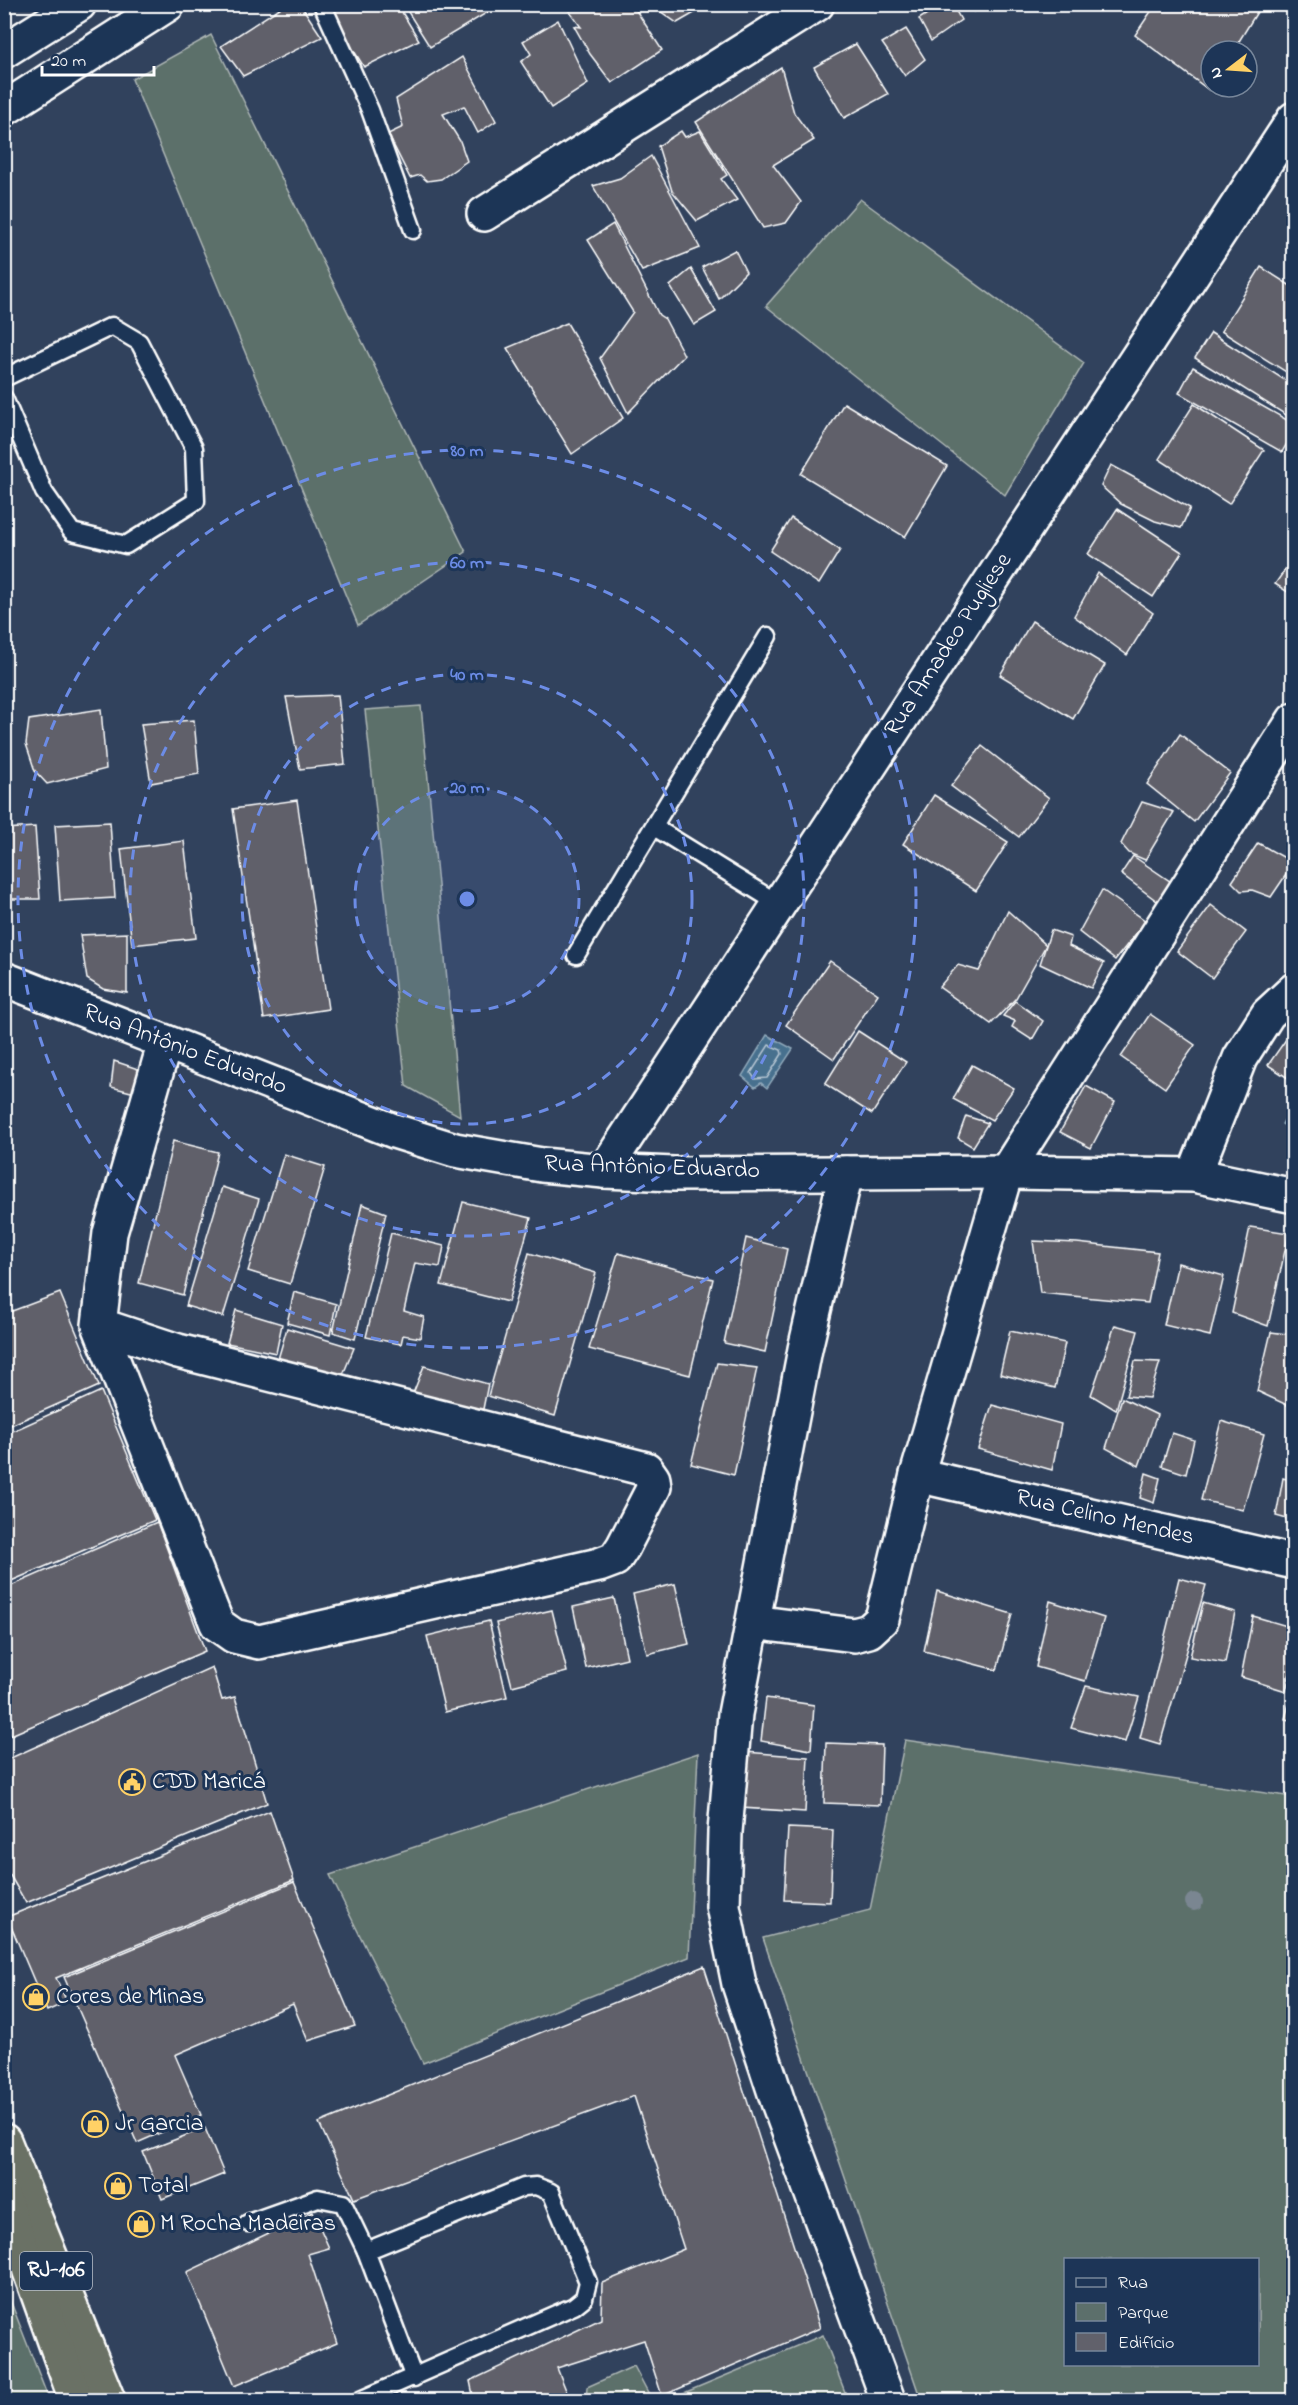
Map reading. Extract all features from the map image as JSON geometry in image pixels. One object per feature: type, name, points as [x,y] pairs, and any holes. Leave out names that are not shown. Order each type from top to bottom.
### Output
[{"type":"highway","name":"RJ-106","points":[[4,2141],[108,2400]]},
{"type":"highway","points":[[4,2199],[76,2400]]},
{"type":"street","points":[[4,51],[79,4]]},
{"type":"street","points":[[4,109],[133,13],[168,4]]},
{"type":"street","points":[[484,214],[817,4]]},
{"type":"street","name":"Rua Amadeo Pugliese","points":[[604,1171],[1293,119]]},
{"type":"street","points":[[753,1622],[854,1635],[869,1630],[882,1619],[917,1475],[1006,1172],[1293,720]]},
{"type":"street","name":"Rua Antônio Eduardo","points":[[4,979],[394,1131],[455,1150],[542,1165],[674,1174],[1006,1172],[1194,1175],[1293,1196]]},
{"type":"street","points":[[1194,1175],[1240,1058],[1268,1014],[1293,990]]},
{"type":"street","points":[[99,1325],[178,1351],[646,1469],[653,1479],[654,1487],[615,1559],[599,1565],[259,1642],[234,1636],[217,1624],[99,1325],[110,1233],[165,1042]]},
{"type":"street","points":[[846,1173],[806,1349],[735,1714],[725,1832],[723,1906],[739,1984],[779,2104],[888,2400]]},
{"type":"street","name":"Rua Celino Mendes","points":[[917,1475],[1293,1562]]},
{"type":"lane","points":[[322,4],[370,110],[413,230]]},
{"type":"lane","points":[[4,378],[112,326],[139,342],[194,448],[196,501],[126,545],[72,532],[44,492],[4,398]]},
{"type":"lane","points":[[576,955],[768,636]]},
{"type":"lane","points":[[654,827],[779,904]]},
{"type":"lane","points":[[360,2400],[574,2306],[584,2298],[588,2282],[551,2192],[536,2186],[524,2187],[366,2251]]},
{"type":"lane","points":[[248,2223],[318,2199],[343,2203],[366,2251],[414,2378]]},
{"type":"green space","points":[[211,35],[466,552],[358,625],[132,79]]},
{"type":"green space","points":[[860,199],[1084,363],[1005,495],[766,306]]},
{"type":"green space","points":[[421,706],[460,1116],[406,1086],[365,710]]},
{"type":"green space","points":[[905,1740],[1293,1797],[1293,2400],[921,2400],[763,1938],[870,1910]]},
{"type":"green space","points":[[698,1753],[689,1957],[423,2063],[330,1875]]},
{"type":"green space","points":[[5,2287],[49,2400],[5,2400]]},
{"type":"green space","points":[[823,2335],[848,2400],[667,2400]]},
{"type":"green space","points":[[634,2366],[652,2400],[586,2400],[587,2387]]},
{"type":"water","points":[[767,1035],[793,1049],[767,1088],[761,1083],[755,1087],[742,1076]]},
{"type":"water","points":[[1293,1105],[1293,1131],[1282,1124]]},
{"type":"building","points":[[286,4],[300,4],[322,37],[243,76],[221,46]]},
{"type":"building","points":[[316,4],[397,4],[419,40],[364,67],[346,38]]},
{"type":"building","points":[[403,4],[497,4],[498,6],[430,47]]},
{"type":"building","points":[[564,4],[632,4],[662,50],[612,83],[590,54],[574,26],[581,27]]},
{"type":"building","points":[[650,4],[710,4],[677,23]]},
{"type":"building","points":[[943,4],[952,4],[961,20],[931,41],[919,19]]},
{"type":"building","points":[[968,4],[983,4],[974,12]]},
{"type":"building","points":[[1156,4],[1262,4],[1240,39],[1199,39],[1199,83],[1135,35]]},
{"type":"building","points":[[558,20],[588,84],[551,108],[521,62],[531,54],[523,41]]},
{"type":"building","points":[[906,29],[925,59],[905,76],[882,43]]},
{"type":"building","points":[[856,44],[888,94],[844,118],[814,67]]},
{"type":"building","points":[[462,57],[496,121],[478,133],[464,106],[443,114],[460,141],[467,161],[441,179],[427,181],[420,175],[410,178],[388,134],[403,127],[396,99]]},
{"type":"building","points":[[781,67],[794,113],[814,140],[773,165],[801,202],[786,223],[763,228],[696,122]]},
{"type":"building","points":[[681,131],[685,137],[700,131],[727,175],[721,179],[737,200],[697,221],[672,191],[658,146]]},
{"type":"building","points":[[651,156],[700,248],[642,271],[593,186],[620,178]]},
{"type":"building","points":[[613,224],[659,315],[665,319],[684,355],[628,413],[600,358],[633,312],[588,240]]},
{"type":"building","points":[[735,250],[746,272],[719,299],[702,267]]},
{"type":"building","points":[[1261,267],[1294,288],[1294,377],[1221,331]]},
{"type":"building","points":[[691,269],[716,312],[694,325],[670,286]]},
{"type":"building","points":[[567,323],[623,418],[572,454],[507,348]]},
{"type":"building","points":[[1211,333],[1294,386],[1294,420],[1195,358]]},
{"type":"building","points":[[1193,367],[1294,424],[1294,431],[1282,452],[1179,393]]},
{"type":"building","points":[[844,403],[947,466],[905,537],[801,474]]},
{"type":"building","points":[[1194,404],[1264,450],[1229,504],[1159,459]]},
{"type":"building","points":[[1111,465],[1190,508],[1181,528],[1155,521],[1121,504],[1101,486]]},
{"type":"building","points":[[1117,509],[1182,552],[1153,597],[1088,554]]},
{"type":"building","points":[[791,518],[840,550],[819,584],[770,551]]},
{"type":"building","points":[[1294,557],[1294,596],[1275,584]]},
{"type":"building","points":[[1098,573],[1153,613],[1127,655],[1074,616]]},
{"type":"building","points":[[1032,621],[1105,665],[1073,719],[1000,675]]},
{"type":"building","points":[[338,695],[345,764],[300,769],[286,697]]},
{"type":"building","points":[[101,709],[106,769],[47,784],[35,771],[26,744],[29,720]]},
{"type":"building","points":[[194,720],[199,774],[151,783],[141,724]]},
{"type":"building","points":[[1180,734],[1230,773],[1194,822],[1147,784]]},
{"type":"building","points":[[982,746],[1049,798],[1019,837],[951,786]]},
{"type":"building","points":[[934,795],[1008,842],[976,891],[903,844]]},
{"type":"building","points":[[297,800],[328,1009],[264,1019],[233,809]]},
{"type":"building","points":[[1142,802],[1174,812],[1145,860],[1129,853],[1121,844]]},
{"type":"building","points":[[110,822],[115,898],[60,901],[55,825]]},
{"type":"building","points":[[35,827],[40,899],[4,899],[4,829]]},
{"type":"building","points":[[184,841],[196,938],[132,945],[121,849]]},
{"type":"building","points":[[1258,843],[1294,863],[1271,897],[1252,890],[1241,891],[1232,882]]},
{"type":"building","points":[[1133,856],[1180,888],[1165,907],[1121,874]]},
{"type":"building","points":[[1102,890],[1146,921],[1115,960],[1079,932]]},
{"type":"building","points":[[1211,905],[1246,932],[1212,978],[1177,951]]},
{"type":"building","points":[[1008,911],[1046,945],[1016,998],[991,1024],[939,987],[958,965],[979,971]]},
{"type":"building","points":[[1051,930],[1071,937],[1069,946],[1104,963],[1091,988],[1040,964]]},
{"type":"building","points":[[127,933],[127,993],[103,989],[87,979],[80,935]]},
{"type":"building","points":[[830,961],[878,994],[834,1059],[786,1025]]},
{"type":"building","points":[[1015,1001],[1043,1021],[1032,1040],[1012,1027],[1015,1021],[1003,1016]]},
{"type":"building","points":[[1150,1014],[1195,1045],[1165,1088],[1121,1057]]},
{"type":"building","points":[[858,1031],[906,1062],[872,1114],[825,1084]]},
{"type":"building","points":[[1294,1032],[1294,1082],[1268,1065],[1289,1035]]},
{"type":"building","points":[[114,1061],[141,1070],[139,1094],[111,1087]]},
{"type":"building","points":[[972,1065],[1014,1088],[992,1120],[953,1099]]},
{"type":"building","points":[[1086,1086],[1115,1102],[1091,1148],[1060,1132]]},
{"type":"building","points":[[966,1116],[988,1123],[973,1147],[958,1138]]},
{"type":"building","points":[[173,1141],[218,1152],[183,1295],[139,1283]]},
{"type":"building","points":[[284,1154],[325,1167],[290,1284],[248,1271]]},
{"type":"building","points":[[222,1187],[259,1199],[223,1317],[186,1306]]},
{"type":"building","points":[[463,1202],[531,1218],[508,1302],[441,1285]]},
{"type":"building","points":[[362,1204],[386,1213],[355,1339],[333,1332]]},
{"type":"building","points":[[1250,1227],[1289,1233],[1268,1326],[1232,1313]]},
{"type":"building","points":[[391,1233],[444,1246],[440,1267],[415,1263],[404,1311],[424,1317],[420,1338],[403,1335],[401,1344],[366,1337]]},
{"type":"building","points":[[746,1238],[787,1249],[765,1352],[724,1343]]},
{"type":"building","points":[[1033,1241],[1077,1243],[1158,1252],[1148,1303],[1040,1293]]},
{"type":"building","points":[[529,1253],[596,1273],[555,1416],[488,1396]]},
{"type":"building","points":[[618,1253],[713,1279],[690,1375],[589,1349]]},
{"type":"building","points":[[1178,1263],[1224,1276],[1210,1336],[1164,1325]]},
{"type":"building","points":[[294,1292],[336,1304],[330,1335],[287,1323]]},
{"type":"building","points":[[60,1293],[99,1386],[4,1428],[4,1314]]},
{"type":"building","points":[[236,1310],[282,1324],[276,1353],[227,1343]]},
{"type":"building","points":[[1115,1325],[1138,1331],[1116,1410],[1091,1395]]},
{"type":"building","points":[[287,1328],[354,1348],[339,1384],[276,1366]]},
{"type":"building","points":[[1010,1331],[1065,1343],[1055,1388],[1000,1374]]},
{"type":"building","points":[[1271,1332],[1294,1335],[1294,1388],[1289,1406],[1257,1391]]},
{"type":"building","points":[[1135,1361],[1160,1362],[1149,1398],[1126,1396]]},
{"type":"building","points":[[717,1363],[757,1368],[734,1475],[691,1464]]},
{"type":"building","points":[[424,1366],[488,1384],[482,1414],[412,1396]]},
{"type":"building","points":[[101,1391],[155,1520],[4,1584],[4,1435]]},
{"type":"building","points":[[1122,1398],[1157,1415],[1139,1466],[1106,1448]]},
{"type":"building","points":[[992,1405],[1061,1424],[1052,1470],[978,1449]]},
{"type":"building","points":[[1221,1421],[1264,1434],[1243,1510],[1201,1500]]},
{"type":"building","points":[[1172,1433],[1194,1440],[1186,1474],[1162,1466]]},
{"type":"building","points":[[1146,1473],[1160,1478],[1154,1503],[1140,1498]]},
{"type":"building","points":[[1283,1478],[1294,1481],[1294,1521],[1276,1516]]},
{"type":"building","points":[[157,1522],[205,1651],[4,1738],[4,1589]]},
{"type":"building","points":[[1179,1578],[1206,1585],[1160,1744],[1140,1738]]},
{"type":"building","points":[[675,1584],[689,1644],[647,1654],[633,1594]]},
{"type":"building","points":[[937,1591],[1012,1614],[997,1670],[924,1651]]},
{"type":"building","points":[[614,1598],[627,1658],[586,1668],[573,1607]]},
{"type":"building","points":[[1050,1601],[1104,1618],[1085,1681],[1036,1667]]},
{"type":"building","points":[[1203,1603],[1235,1612],[1225,1663],[1190,1657]]},
{"type":"building","points":[[552,1610],[567,1672],[512,1686],[496,1623]]},
{"type":"building","points":[[1253,1616],[1294,1628],[1294,1654],[1286,1691],[1241,1677]]},
{"type":"building","points":[[489,1621],[507,1697],[445,1712],[427,1636]]},
{"type":"building","name":"CDD Maricá","points":[[212,1667],[222,1700],[235,1697],[267,1803],[26,1903],[4,1865],[4,1761]]},
{"type":"building","points":[[1294,1683],[1294,1721],[1285,1719]]},
{"type":"building","points":[[1086,1686],[1139,1697],[1125,1742],[1071,1728]]},
{"type":"building","points":[[766,1698],[814,1705],[811,1750],[761,1741]]},
{"type":"building","points":[[826,1743],[882,1745],[880,1805],[824,1803]]},
{"type":"building","points":[[745,1752],[808,1757],[805,1812],[741,1808]]},
{"type":"building","points":[[270,1811],[294,1880],[56,1978],[67,2002],[47,2011],[7,1917]]},
{"type":"building","points":[[788,1828],[833,1830],[830,1902],[784,1900]]},
{"type":"building","points":[[294,1882],[355,2026],[308,2041],[293,2004],[175,2055],[201,2115],[137,2143],[64,1977]]},
{"type":"building","points":[[704,1966],[820,2328],[662,2396],[644,2340],[557,2368],[570,2400],[474,2400],[470,2381],[601,2319],[602,2283],[684,2249],[634,2096],[354,2199],[319,2123]]},
{"type":"building","points":[[205,2128],[224,2174],[162,2199],[143,2152]]},
{"type":"building","points":[[313,2212],[329,2248],[308,2254],[337,2343],[234,2386],[187,2272]]},
{"type":"place","name":"CDD Maricá","points":[[132,1782]]},
{"type":"place","name":"Cores de Minas","points":[[36,1997]]},
{"type":"place","name":"Jr Garcia","points":[[95,2124]]},
{"type":"place","name":"Total","points":[[118,2186]]},
{"type":"place","name":"M Rocha Madeiras","points":[[141,2224]]}]
